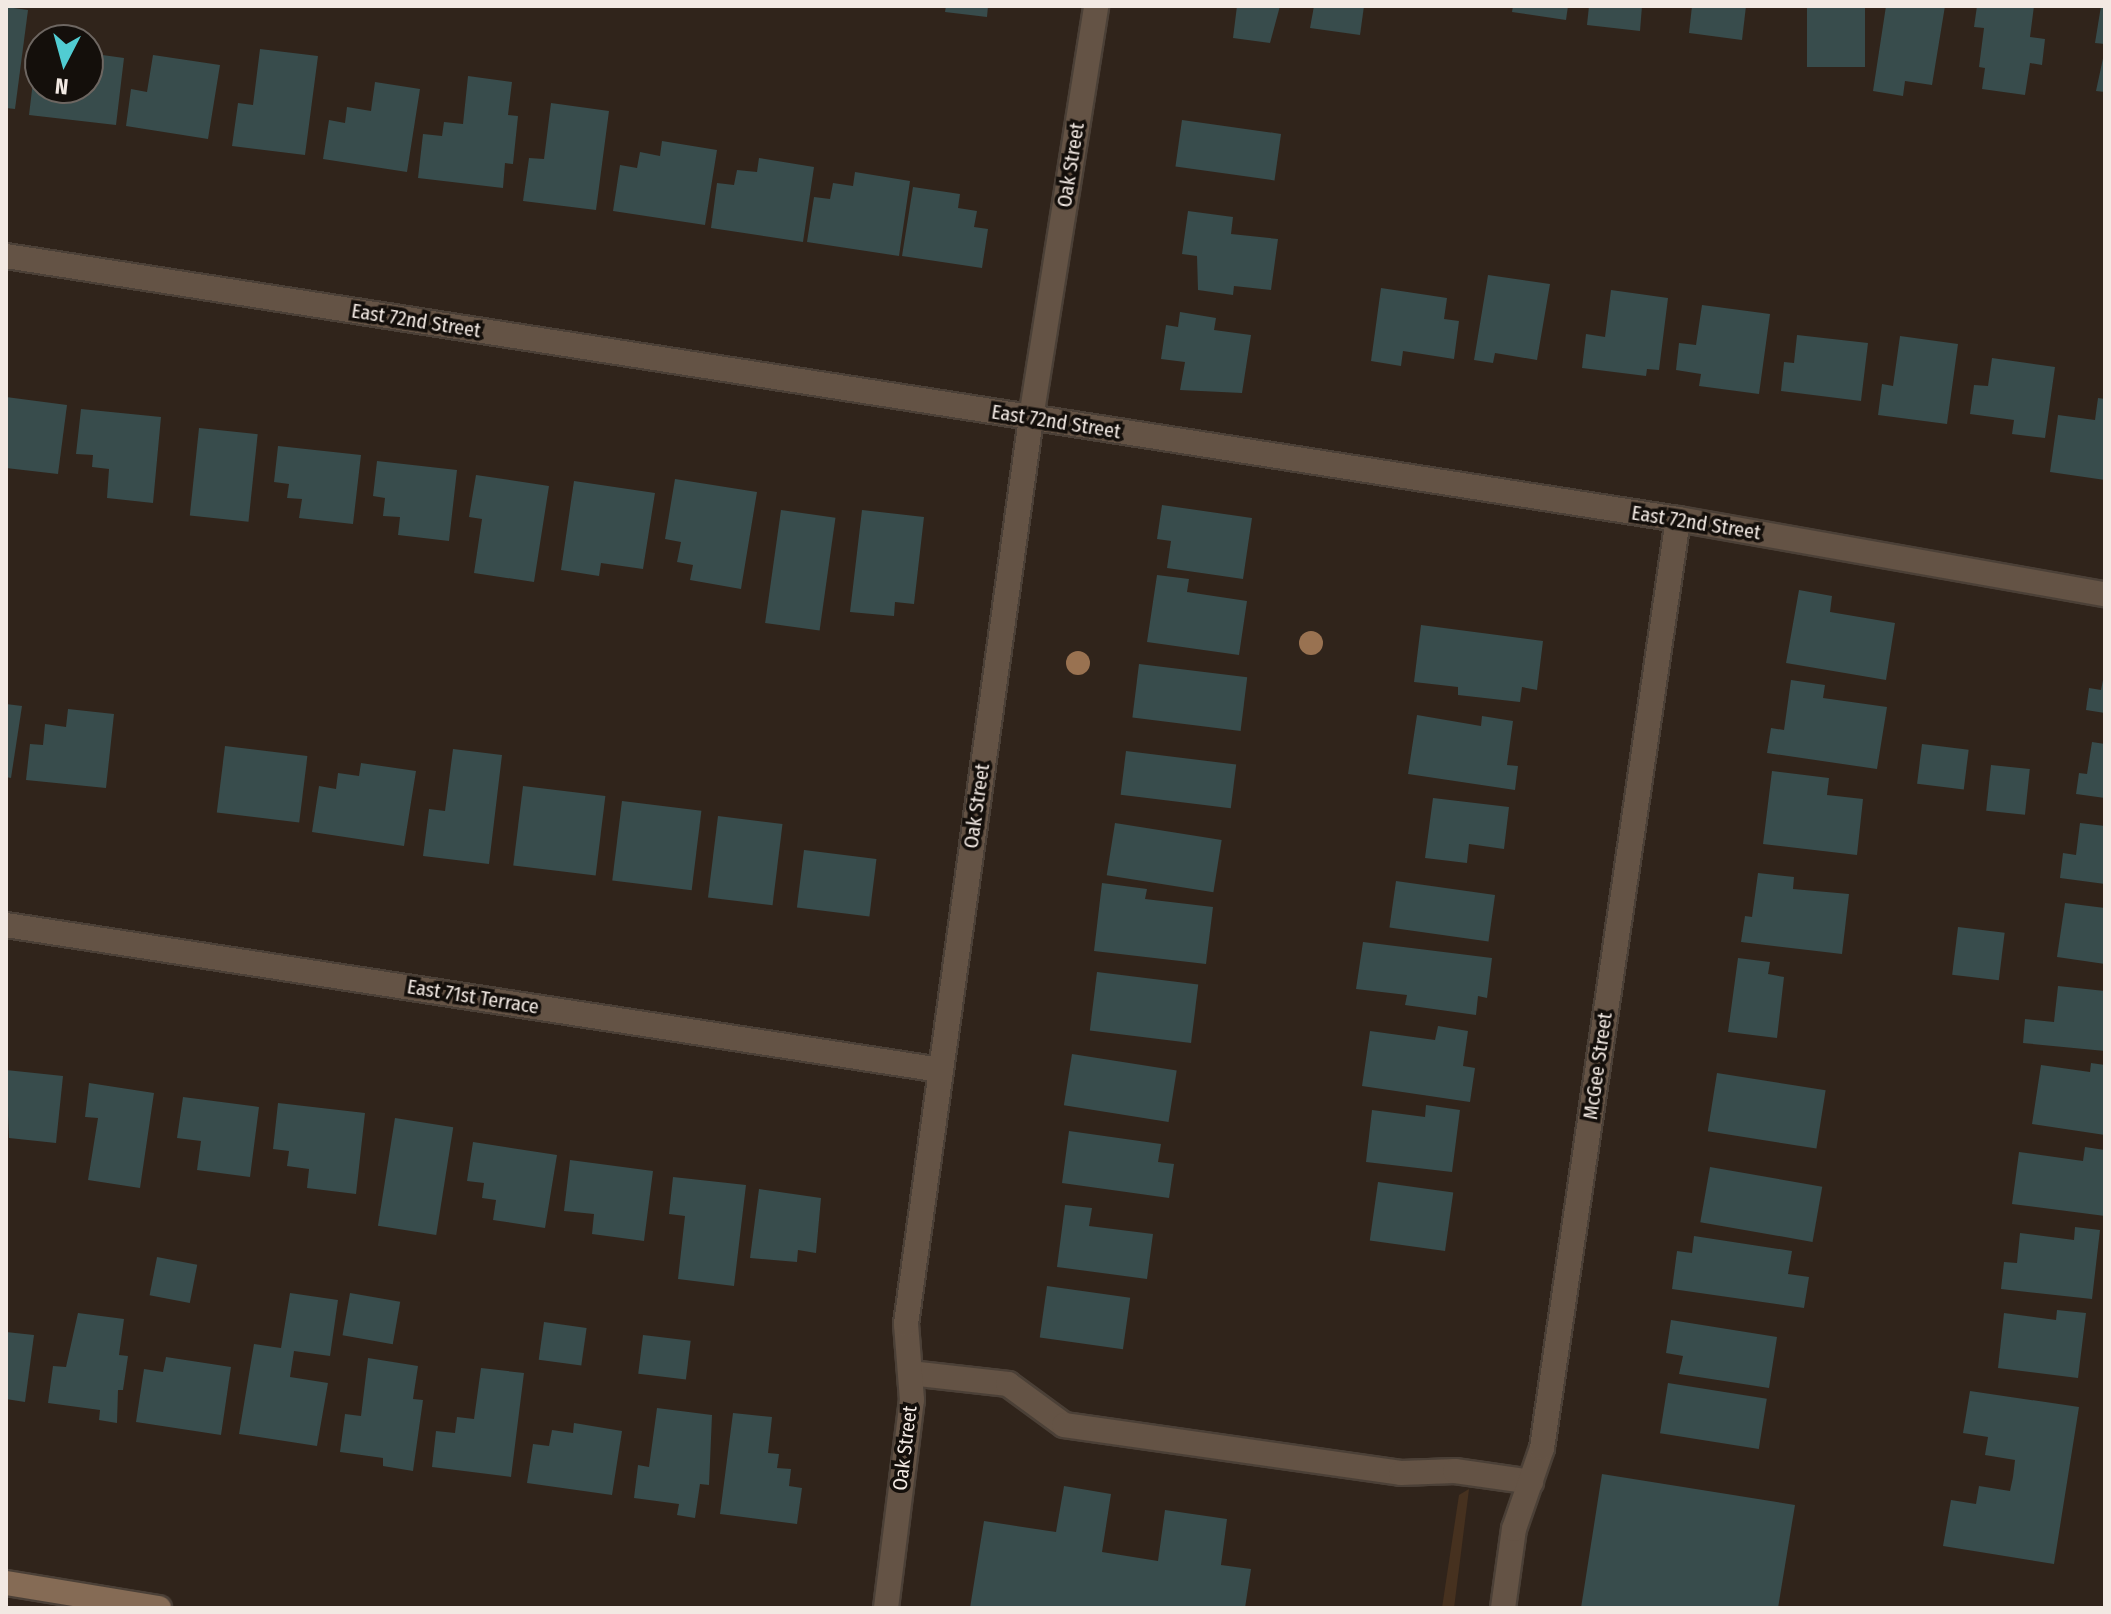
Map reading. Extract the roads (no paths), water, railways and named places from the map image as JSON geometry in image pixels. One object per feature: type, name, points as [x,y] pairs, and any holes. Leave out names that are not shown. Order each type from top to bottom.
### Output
[{"type":"main road","points":[[6,1583],[159,1608]]},
{"type":"street","name":"Oak Street","points":[[886,1608],[912,1400],[906,1324],[1031,418],[1096,6]]},
{"type":"street","name":"East 72nd Street","points":[[6,256],[1678,519],[2105,594]]},
{"type":"street","name":"McGee Street","points":[[1503,1608],[1514,1529],[1542,1448],[1678,519]]},
{"type":"street","name":"East 71st Terrace","points":[[6,925],[940,1070]]},
{"type":"street","points":[[910,1373],[1008,1384],[1064,1425],[1401,1473],[1455,1471],[1531,1482]]}]
